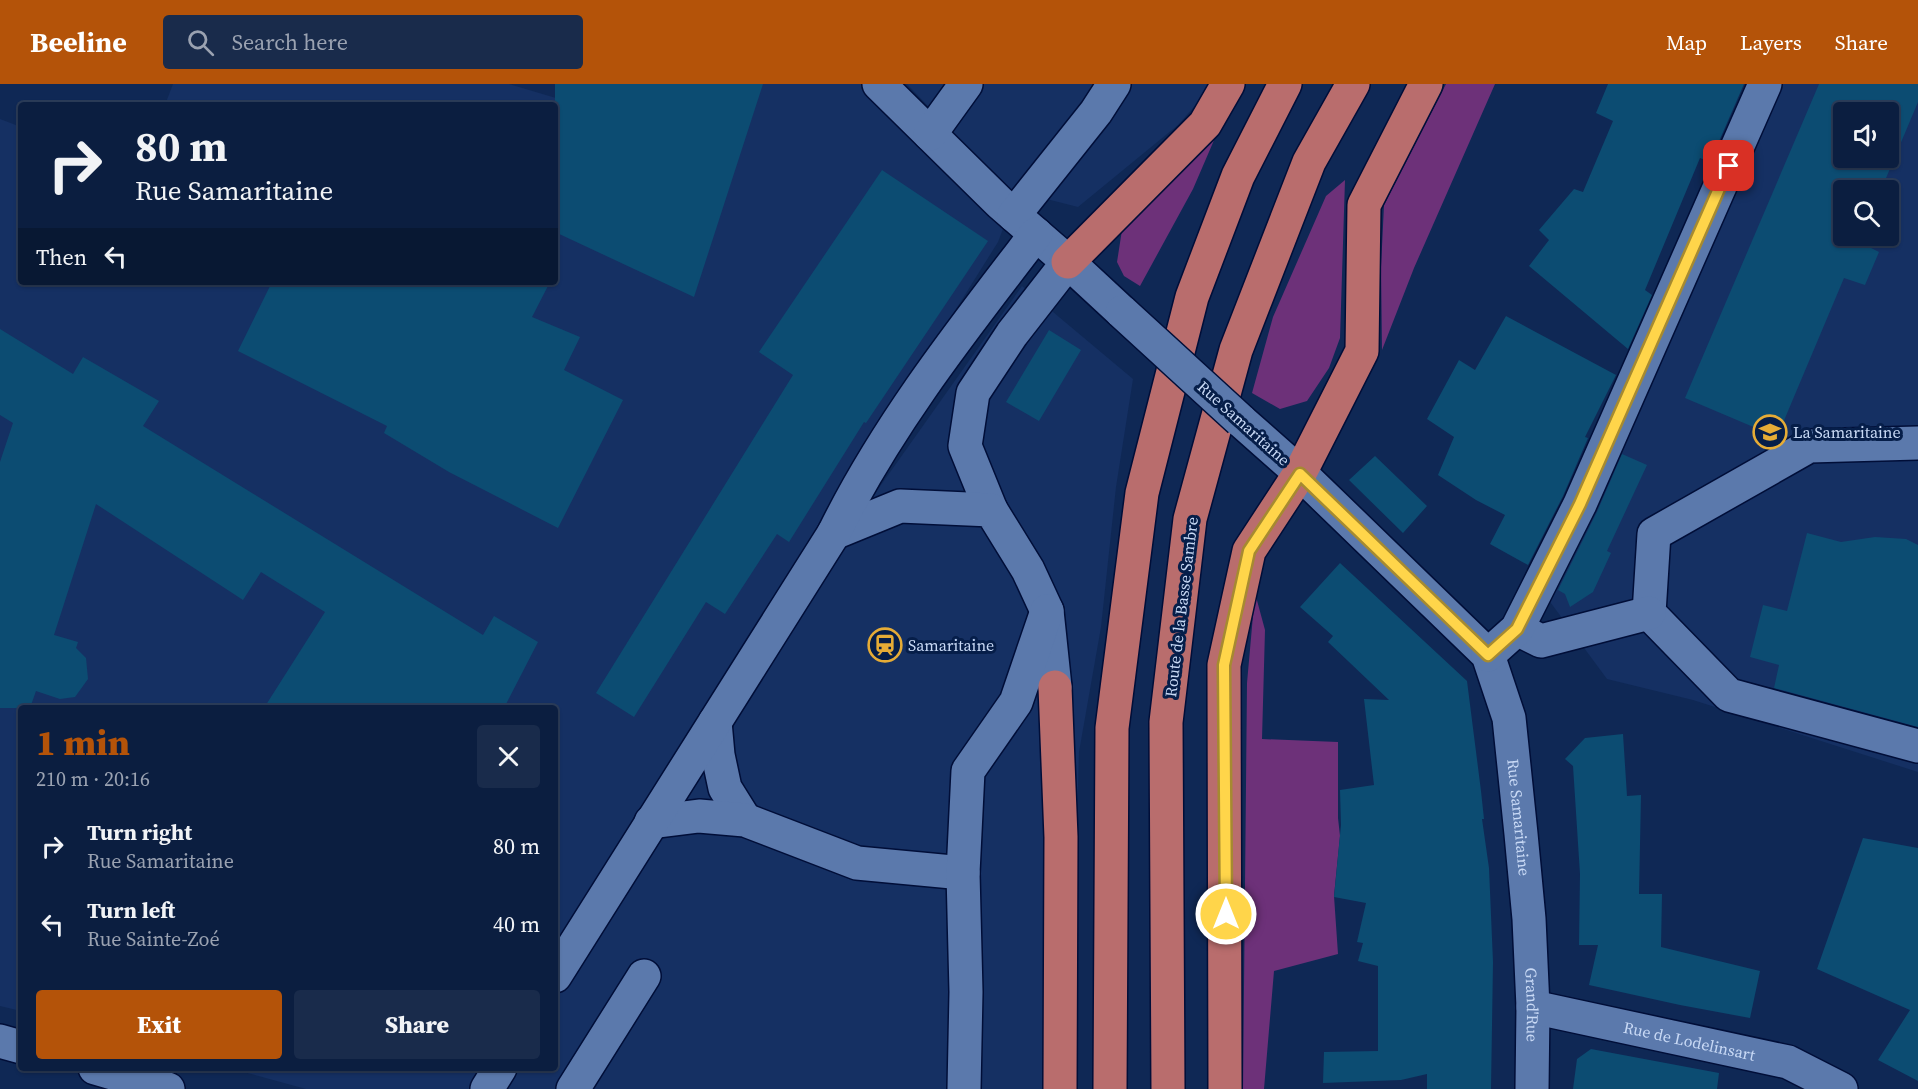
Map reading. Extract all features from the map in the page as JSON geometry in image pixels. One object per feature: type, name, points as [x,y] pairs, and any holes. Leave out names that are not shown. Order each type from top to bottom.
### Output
[{"type":"highway","points":[[1068,262],[1205,124],[1228,84]]},
{"type":"highway","points":[[1110,1089],[1112,728],[1142,493],[1192,297],[1238,176],[1285,84]]},
{"type":"highway","name":"Route de la Basse Sambre","points":[[1168,1089],[1166,722],[1190,519],[1236,350],[1310,162],[1353,84]]},
{"type":"highway","points":[[1225,1089],[1224,665],[1249,551],[1300,474],[1362,351],[1364,205],[1426,84]]},
{"type":"highway","points":[[1055,687],[1060,837],[1060,1089]]},
{"type":"street","name":"Rue Samaritaine","points":[[879,84],[1025,225],[1300,474],[1488,655],[1509,718],[1528,919]]},
{"type":"street","points":[[930,134],[966,84]]},
{"type":"street","points":[[558,971],[834,533],[851,498],[894,429],[969,322],[1025,225],[1114,84]]},
{"type":"street","points":[[1488,655],[1517,629],[1580,504],[1765,84]]},
{"type":"street","points":[[1055,687],[1047,611],[1028,570],[991,510],[965,446],[973,393],[1012,334],[1068,262]]},
{"type":"street","points":[[1918,443],[1809,446],[1654,534],[1649,613],[1729,695],[1918,746]]},
{"type":"street","points":[[834,533],[900,506],[991,510]]},
{"type":"street","points":[[964,1086],[966,992],[963,873],[968,771],[1016,702],[1047,611]]},
{"type":"street","points":[[1517,629],[1541,641],[1649,613]]},
{"type":"street","points":[[715,722],[718,755],[725,788],[745,820]]},
{"type":"street","points":[[651,822],[699,816],[745,820],[857,863],[963,873]]},
{"type":"street","name":"Grand'Rue","points":[[1528,919],[1533,1007],[1532,1089]]},
{"type":"street","points":[[573,1089],[644,976]]},
{"type":"street","name":"Rue de Lodelinsart","points":[[1533,1007],[1788,1062],[1841,1089]]},
{"type":"street","points":[[0,1041],[18,1046]]},
{"type":"street","points":[[105,1071],[168,1089]]},
{"type":"street","points":[[487,1089],[498,1071]]},
{"type":"shaded area","points":[[173,84],[509,84],[606,113],[616,84],[863,84],[1006,221],[998,242],[680,750],[689,756],[1022,286],[1133,379],[1116,487],[1101,627],[1079,752],[1069,1089],[306,1089],[240,1071],[558,1071],[558,705],[18,705],[18,1010],[0,1006],[0,119],[18,126],[18,285],[558,285],[558,102],[166,102]]},
{"type":"shaded area","points":[[907,84],[1214,84],[1178,125],[1078,207],[1007,189]]},
{"type":"shaded area","points":[[1446,84],[1495,84],[1414,268],[1382,350],[1381,267],[1384,205]]},
{"type":"shaded area","name":"La Samaritaine","points":[[1778,84],[1918,84],[1918,772],[1693,700],[1607,679],[1545,595]]},
{"type":"shaded area","points":[[1224,117],[1193,189],[1140,286],[1124,276],[1117,262],[1122,230]]},
{"type":"shaded area","points":[[1345,180],[1340,338],[1329,368],[1307,401],[1280,409],[1252,393],[1273,317],[1326,196]]},
{"type":"shaded area","points":[[1255,593],[1265,630],[1262,739],[1338,742],[1340,836],[1334,896],[1338,954],[1274,971],[1264,1089],[1243,1089],[1247,683]]},
{"type":"building","points":[[555,84],[763,84],[694,297],[558,233],[558,102],[555,102]]},
{"type":"building","points":[[1608,84],[1744,84],[1710,162],[1700,158],[1645,290],[1652,295],[1628,349],[1529,266],[1549,240],[1539,230],[1574,189],[1583,192],[1613,121],[1596,113]]},
{"type":"building","points":[[1819,84],[1918,84],[1918,102],[1899,147],[1899,102],[1833,102],[1833,168],[1890,168],[1885,180],[1833,180],[1833,246],[1867,246],[1879,252],[1865,285],[1844,278],[1777,437],[1685,398]]},
{"type":"building","points":[[882,170],[988,241],[866,423],[864,422],[789,542],[777,534],[725,614],[706,602],[634,717],[596,693],[793,375],[759,352]]},
{"type":"building","points":[[271,285],[548,285],[532,317],[580,337],[564,370],[623,400],[558,528],[449,472],[384,433],[387,426],[238,351]]},
{"type":"building","points":[[1506,316],[1616,375],[1585,437],[1588,438],[1563,496],[1528,565],[1490,544],[1505,515],[1476,500],[1438,475],[1454,437],[1427,419],[1459,360],[1475,370]]},
{"type":"building","points":[[0,329],[73,374],[83,357],[159,401],[143,426],[483,635],[494,616],[538,642],[506,705],[266,705],[325,612],[261,572],[243,600],[96,504],[54,635],[78,642],[76,648],[86,658],[88,679],[75,697],[60,699],[36,691],[31,705],[0,708],[0,462],[13,423],[0,415]]},
{"type":"building","points":[[1049,330],[1081,350],[1039,421],[1006,402]]},
{"type":"building","points":[[1622,454],[1647,465],[1607,551],[1611,553],[1593,592],[1570,607],[1565,594],[1558,590],[1597,512]]},
{"type":"building","points":[[1375,456],[1427,506],[1403,533],[1349,480]]},
{"type":"building","points":[[1807,533],[1841,542],[1875,537],[1906,539],[1918,545],[1918,727],[1774,688],[1779,665],[1750,657],[1763,605],[1787,611]]},
{"type":"building","points":[[1340,563],[1467,681],[1489,868],[1493,962],[1491,1089],[1427,1089],[1427,1074],[1401,1080],[1323,1083],[1324,1052],[1378,1051],[1378,966],[1358,961],[1363,943],[1357,942],[1366,903],[1334,897],[1341,825],[1340,790],[1374,785],[1364,699],[1389,700],[1328,642],[1333,636],[1300,607]]},
{"type":"building","points":[[1623,734],[1627,796],[1641,795],[1639,894],[1662,894],[1661,947],[1760,971],[1750,1018],[1589,985],[1598,945],[1579,945],[1580,874],[1573,766],[1565,759],[1585,738]]},
{"type":"building","points":[[1863,838],[1918,848],[1918,1081],[1878,1060],[1910,1010],[1817,969]]},
{"type":"building","points":[[1591,1049],[1719,1073],[1717,1089],[1573,1089],[1577,1059]]},
{"type":"place","name":"La Samaritaine","points":[[1770,432]]},
{"type":"place","name":"Samaritaine","points":[[885,645]]},
{"type":"route","points":[[1226,914],[1224,665],[1249,551],[1300,474],[1488,655],[1517,629],[1580,504],[1729,166]]}]
